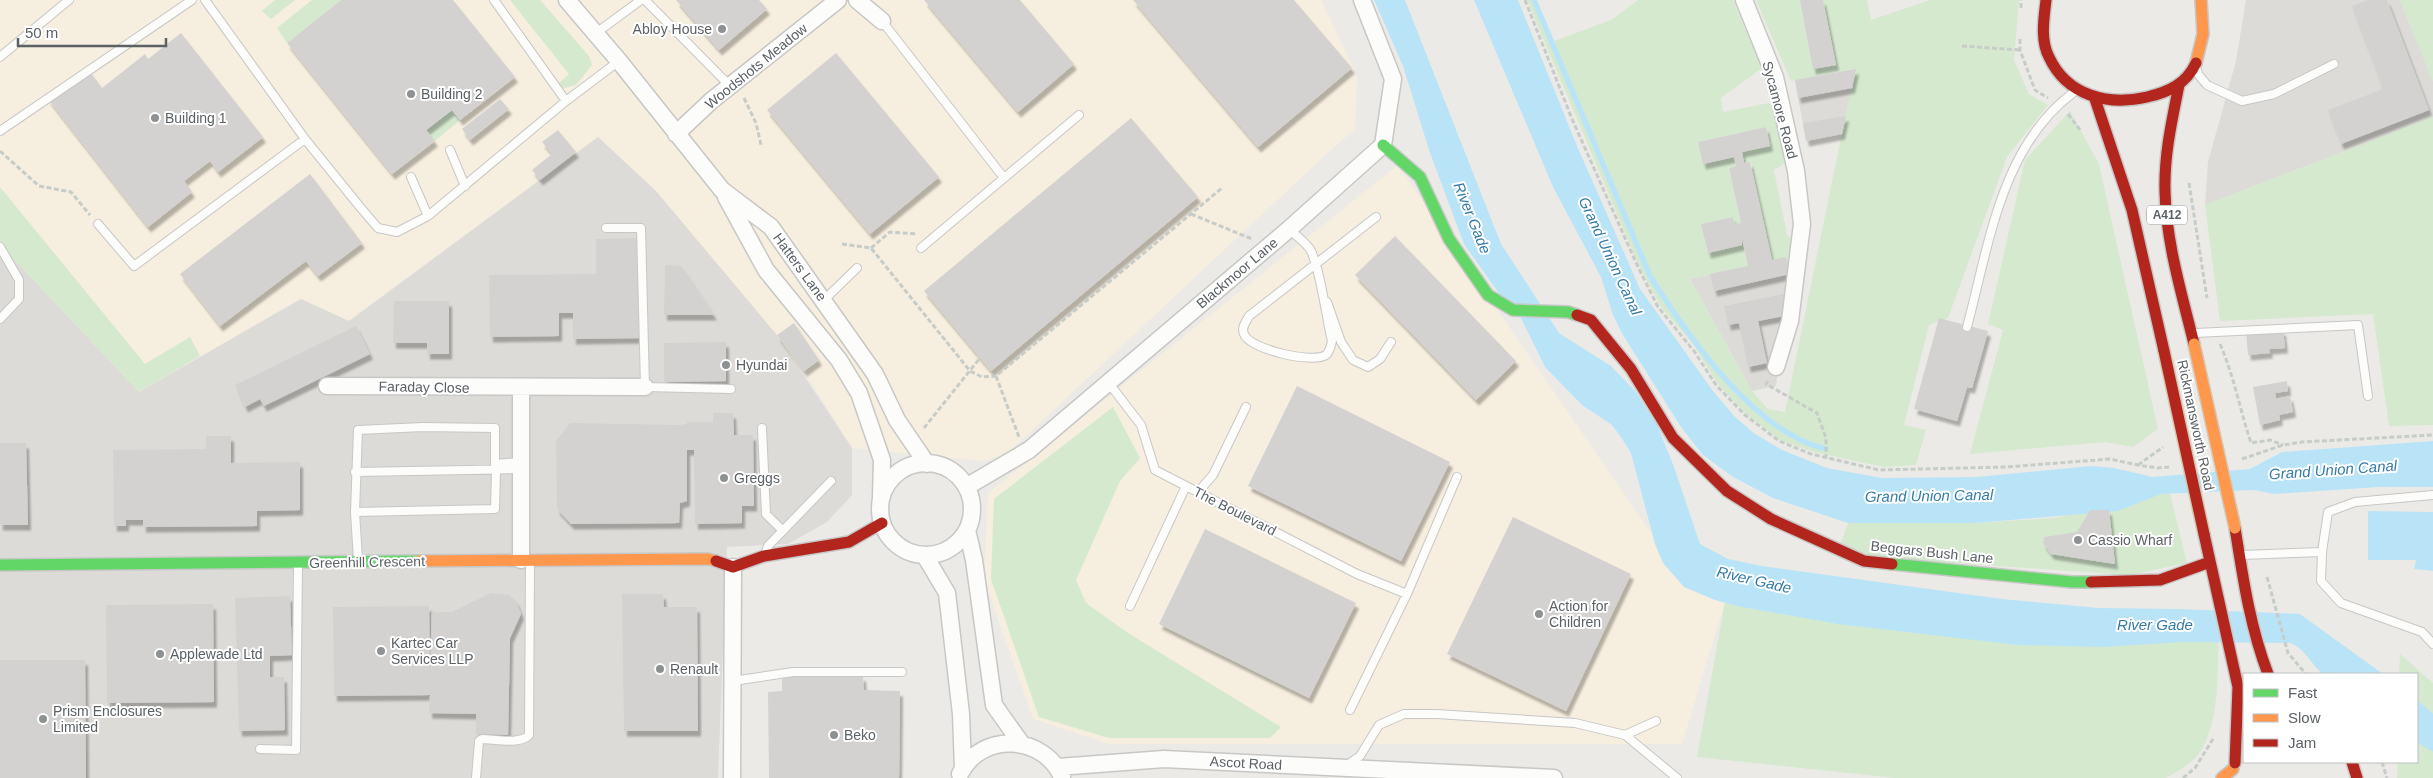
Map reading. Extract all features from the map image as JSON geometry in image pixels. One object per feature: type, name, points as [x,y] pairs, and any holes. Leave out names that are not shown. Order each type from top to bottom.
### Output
[{"type":"street","name":"Hatters Lane","points":[[567,0],[619,61],[722,190],[770,227],[824,300],[875,374],[898,420],[927,464]]},
{"type":"street","name":"Woodshots Meadow","points":[[676,134],[730,86],[838,0]]},
{"type":"street","points":[[857,0],[882,21]]},
{"type":"street","points":[[1362,0],[1393,80],[1383,145]]},
{"type":"street","name":"Sycamore Road","points":[[1744,0],[1775,77],[1796,171],[1802,224],[1790,321],[1776,367]]},
{"type":"street","points":[[2046,0],[2043,27],[2049,58],[2063,78],[2078,90],[2095,99],[2110,101],[2144,98],[2179,85]]},
{"type":"street","name":"A412","points":[[2179,85],[2188,75],[2196,61],[2205,33],[2201,0]]},
{"type":"street","name":"Rickmansworth Road","points":[[2179,85],[2170,124],[2165,169],[2169,235],[2192,339],[2216,432],[2246,596],[2257,645],[2268,673]]},
{"type":"street","name":"Rickmansworth Road","points":[[2095,99],[2132,210],[2218,604],[2238,687],[2233,770]]},
{"type":"street","name":"Blackmoor Lane","points":[[966,487],[1029,450],[1289,229],[1383,145]]},
{"type":"street","name":"Beggars Bush Lane","points":[[1383,145],[1420,177],[1449,239],[1488,295],[1512,310],[1568,312],[1591,320],[1631,369],[1673,438],[1727,491],[1772,519],[1864,561],[2072,582],[2160,580],[2210,562]]},
{"type":"street","points":[[722,190],[766,270],[839,360],[859,393],[873,427],[882,460],[881,497],[882,523],[888,536],[898,546],[910,553],[925,556],[938,554],[950,549],[960,541],[967,530],[972,510],[966,487],[958,476],[946,468],[927,464],[906,468],[895,475],[886,485],[881,497]]},
{"type":"street","name":"Faraday Close","points":[[327,386],[644,387]]},
{"type":"street","points":[[521,388],[521,466],[526,560]]},
{"type":"street","points":[[732,778],[733,567],[764,556],[849,542],[882,523]]},
{"type":"street","points":[[967,530],[974,560],[994,705],[1021,743]]},
{"type":"street","points":[[925,556],[947,593],[961,714],[961,773]]},
{"type":"street","name":"Greenhill Crescent","points":[[0,566],[708,559],[733,567]]},
{"type":"street","points":[[961,773],[976,754],[986,748],[1005,743],[1021,743],[1040,750],[1060,773]]},
{"type":"street","points":[[2222,778],[2233,770],[2243,750]]},
{"type":"street","name":"Ascot Road","points":[[1060,773],[1164,759],[1554,778]]},
{"type":"street","points":[[2352,763],[2357,778]]},
{"type":"lane","points":[[0,57],[70,0]]},
{"type":"lane","points":[[0,131],[192,0]]},
{"type":"lane","points":[[205,0],[305,139],[378,228],[398,232],[428,216],[566,101],[619,61]]},
{"type":"lane","points":[[494,0],[566,101]]},
{"type":"lane","points":[[596,33],[643,0],[730,86]]},
{"type":"lane","points":[[882,21],[1004,178]]},
{"type":"lane","points":[[2196,61],[2198,74],[2207,85],[2242,101],[2274,94],[2334,64]]},
{"type":"lane","points":[[1966,327],[2003,193],[2017,161],[2043,120],[2059,104],[2078,90]]},
{"type":"lane","points":[[921,248],[1079,115]]},
{"type":"lane","points":[[98,224],[134,266],[305,139]]},
{"type":"lane","points":[[450,150],[465,186]]},
{"type":"lane","points":[[411,177],[428,216]]},
{"type":"lane","points":[[1319,280],[1332,341],[1326,355],[1314,359],[1298,357],[1254,344],[1246,338],[1243,326],[1249,316],[1376,217]]},
{"type":"lane","points":[[606,228],[641,228],[644,387],[731,390]]},
{"type":"lane","points":[[1289,229],[1311,251],[1341,342],[1353,360],[1368,367],[1380,359],[1391,342]]},
{"type":"lane","points":[[0,247],[19,280],[19,299],[1,318]]},
{"type":"lane","points":[[824,300],[858,268]]},
{"type":"lane","points":[[2192,339],[2216,332],[2358,325],[2368,396]]},
{"type":"lane","name":"The Boulevard","points":[[1108,382],[1141,425],[1154,470],[1356,574],[1407,594]]},
{"type":"lane","points":[[1198,492],[1213,475],[1246,407]]},
{"type":"lane","points":[[355,512],[495,509],[495,428],[423,427],[358,430],[355,472],[355,512],[358,562]]},
{"type":"lane","points":[[762,428],[766,514],[783,531]]},
{"type":"lane","points":[[355,472],[521,466]]},
{"type":"lane","points":[[1350,710],[1407,594],[1457,477]]},
{"type":"lane","points":[[764,556],[768,546],[831,481]]},
{"type":"lane","points":[[1130,606],[1186,486]]},
{"type":"lane","points":[[2433,495],[2354,502],[2328,512],[2322,552],[2321,581],[2341,603],[2422,632],[2433,644]]},
{"type":"lane","points":[[2240,555],[2322,552]]},
{"type":"lane","points":[[476,778],[479,741],[482,739],[515,740],[526,738],[529,735],[526,560]]},
{"type":"lane","points":[[260,749],[296,750],[298,562]]},
{"type":"lane","points":[[733,681],[793,672],[902,672]]},
{"type":"lane","points":[[1344,768],[1360,756],[1379,725],[1404,714],[1575,722],[1625,735],[1677,778]]},
{"type":"lane","points":[[1625,735],[1656,721]]},
{"type":"path","points":[[1962,46],[2020,50]]},
{"type":"path","points":[[730,86],[744,98],[756,123],[761,145]]},
{"type":"path","points":[[0,151],[39,186],[71,192],[98,224]]},
{"type":"path","points":[[2188,179],[2208,303]]},
{"type":"path","points":[[842,244],[870,248],[970,371],[982,376],[996,376],[1222,188]]},
{"type":"path","points":[[1191,214],[1255,240],[1264,250]]},
{"type":"path","points":[[870,248],[890,232],[935,236]]},
{"type":"path","points":[[2216,332],[2230,368],[2251,444],[2270,440],[2283,445]]},
{"type":"path","points":[[913,443],[980,358]]},
{"type":"path","points":[[1776,367],[1766,384],[1817,413],[1826,438],[1826,458]]},
{"type":"path","points":[[996,376],[1019,437],[1029,450]]},
{"type":"path","points":[[2238,459],[2247,458],[2283,445],[2433,434]]},
{"type":"path","points":[[2168,443],[2138,465],[2157,468],[2175,466]]},
{"type":"path","points":[[2273,598],[2288,653],[2305,673]]},
{"type":"path","points":[[2183,778],[2195,768],[2214,736]]},
{"type":"path","points":[[2382,763],[2387,778]]},
{"type":"shaded area","points":[[0,0],[1321,0],[1357,76],[1355,129],[1008,453],[983,461],[852,448],[804,371],[734,296],[656,191],[598,137],[349,321],[300,299],[139,392],[0,244]]},
{"type":"shaded area","points":[[2246,0],[2400,0],[2433,81],[2433,117],[2205,205],[2208,162],[2236,61]]},
{"type":"shaded area","points":[[1856,69],[1842,134],[1806,141],[1795,80]]},
{"type":"shaded area","points":[[598,137],[656,191],[777,335],[852,448],[852,495],[827,522],[788,544],[727,547],[718,778],[0,778],[0,244],[139,392],[301,299],[349,321]]},
{"type":"shaded area","points":[[1398,165],[1682,578],[1725,602],[1682,744],[1109,744],[1033,719],[984,579],[988,493]]},
{"type":"shaded area","points":[[1786,257],[1790,274],[1776,386],[1752,391],[1690,279]]},
{"type":"green space","points":[[275,0],[295,0],[271,19],[262,11]]},
{"type":"green space","points":[[312,0],[341,0],[287,43],[277,28]]},
{"type":"green space","points":[[510,0],[540,0],[589,56],[592,65],[576,85],[564,88],[558,84],[569,74]]},
{"type":"green space","points":[[1527,0],[1536,0],[1554,41],[1611,20],[1638,0],[1733,0],[1762,68],[1721,98],[1723,112],[1769,103],[1775,107],[1787,162],[1774,170],[1787,235],[1798,244],[1793,272],[1772,260],[1751,162],[1744,163],[1742,152],[1770,146],[1766,127],[1698,142],[1703,163],[1734,157],[1736,166],[1729,168],[1741,223],[1735,224],[1733,217],[1702,224],[1707,252],[1741,245],[1742,238],[1748,266],[1690,279],[1752,391],[1768,409],[1785,412],[1855,69],[1791,81],[1756,0],[1867,0],[1871,20],[1930,0],[2019,0],[2014,60],[2029,94],[2048,105],[2007,157],[1948,318],[1929,325],[1904,425],[1926,430],[1916,465],[1885,467],[1814,452],[1780,440],[1745,413],[1718,384],[1693,344],[1661,307],[1639,266]]},
{"type":"green space","points":[[2400,0],[2433,0],[2433,81]]},
{"type":"green space","points":[[452,110],[460,120],[435,141],[426,130]]},
{"type":"green space","points":[[2070,111],[2099,164],[2158,429],[2133,447],[2105,442],[1970,454],[2003,330],[1988,324],[2025,160]]},
{"type":"green space","points":[[2433,117],[2433,425],[2389,426],[2373,314],[2220,321],[2205,205]]},
{"type":"green space","points":[[0,187],[145,364],[190,337],[200,356],[139,392],[0,244]]},
{"type":"green space","points":[[1113,407],[1140,458],[1120,481],[1076,580],[1086,603],[1128,633],[1281,727],[1270,738],[1109,738],[1039,717],[991,579],[994,499]]},
{"type":"green space","points":[[2161,494],[2170,494],[2187,563],[2130,575],[1866,557],[1840,545],[1848,523],[1976,523],[2055,518]]},
{"type":"green space","points":[[1725,602],[2219,637],[2215,709],[2212,723],[2208,736],[2196,758],[2166,778],[1895,778],[1697,757]]},
{"type":"green space","points":[[2400,654],[2433,683],[2433,778],[2397,778],[2398,763],[2418,763],[2418,673],[2399,673]]},
{"type":"water","name":"River Gade","points":[[1374,0],[1405,0],[1501,244],[1559,333],[1611,366],[1635,391],[1657,425],[1674,467],[1700,544],[1728,559],[1762,566],[2002,599],[2098,608],[2300,614],[2382,673],[2322,673],[2300,649],[2290,643],[2183,642],[2103,647],[2018,645],[1838,624],[1737,606],[1715,600],[1684,587],[1663,563],[1655,544],[1631,453],[1621,437],[1612,425],[1582,405],[1545,367],[1514,304],[1503,299],[1464,244],[1430,153],[1403,66]]},
{"type":"water","name":"Grand Union Canal","points":[[1474,0],[1518,0],[1577,146],[1640,289],[1713,391],[1734,416],[1755,434],[1782,450],[1827,468],[1882,478],[1977,477],[2091,466],[2114,468],[2153,477],[2250,469],[2282,452],[2433,441],[2433,487],[2378,487],[2274,494],[2254,490],[2161,494],[2118,511],[1976,523],[1848,523],[1773,498],[1733,477],[1703,455],[1681,427],[1623,335],[1613,315],[1601,277],[1553,187]]},
{"type":"water","points":[[2368,511],[2433,512],[2433,571],[2414,569],[2416,560],[2368,560]]},
{"type":"water","points":[[2418,701],[2433,714],[2433,752],[2418,743]]},
{"type":"building","name":"Building 2","points":[[341,0],[453,0],[515,77],[460,120],[452,110],[426,130],[435,141],[392,174],[287,43]]},
{"type":"building","name":"Abloy House","points":[[676,0],[759,0],[767,9],[719,50]]},
{"type":"building","points":[[924,0],[1020,0],[1074,64],[1018,112]]},
{"type":"building","points":[[1133,0],[1294,0],[1352,68],[1258,147]]},
{"type":"building","points":[[1800,0],[1823,0],[1836,65],[1813,69]]},
{"type":"building","points":[[2368,0],[2387,0],[2429,110],[2341,144],[2328,110],[2383,89],[2352,6]]},
{"type":"building","name":"Building 1","points":[[181,33],[263,137],[218,172],[210,161],[184,181],[192,192],[148,227],[48,99],[87,68],[102,88],[145,54],[148,59]]},
{"type":"building","points":[[836,53],[939,177],[870,234],[767,110]]},
{"type":"building","points":[[1856,69],[1852,88],[1798,98],[1795,80]]},
{"type":"building","points":[[500,99],[509,109],[470,140],[462,129]]},
{"type":"building","points":[[1846,116],[1842,134],[1806,141],[1803,123]]},
{"type":"building","points":[[1131,118],[1198,197],[991,371],[924,291]]},
{"type":"building","points":[[1766,127],[1770,146],[1742,152],[1744,163],[1750,162],[1772,260],[1786,257],[1790,274],[1714,291],[1710,274],[1748,266],[1742,238],[1742,245],[1708,253],[1701,224],[1733,217],[1735,224],[1741,223],[1729,168],[1736,166],[1734,157],[1703,164],[1698,142]]},
{"type":"building","points":[[558,130],[576,152],[540,180],[532,170],[552,154],[542,142]]},
{"type":"building","points":[[310,174],[362,243],[318,276],[306,261],[220,326],[180,274]]},
{"type":"building","points":[[1395,236],[1516,361],[1476,400],[1355,275]]},
{"type":"building","points":[[640,238],[641,338],[573,339],[573,313],[559,313],[559,336],[490,337],[489,275],[596,274],[596,239]]},
{"type":"building","points":[[665,265],[681,266],[714,315],[664,315]]},
{"type":"building","points":[[1784,294],[1788,315],[1758,321],[1767,363],[1748,367],[1739,323],[1728,325],[1724,306]]},
{"type":"building","points":[[394,301],[449,301],[449,354],[427,354],[427,343],[393,343]]},
{"type":"building","points":[[1939,318],[1988,331],[1972,388],[1967,387],[1957,421],[1914,409]]},
{"type":"building","points":[[794,323],[819,360],[804,371],[777,335]]},
{"type":"building","points":[[356,326],[370,354],[264,406],[260,399],[245,407],[235,385]]},
{"type":"building","points":[[2246,330],[2283,330],[2285,348],[2269,349],[2270,353],[2248,355]]},
{"type":"building","points":[[726,342],[726,381],[664,382],[664,343]]},
{"type":"building","points":[[2287,381],[2288,391],[2275,393],[2276,399],[2290,396],[2293,412],[2279,415],[2280,420],[2260,425],[2253,387]]},
{"type":"building","points":[[1297,386],[1450,462],[1401,561],[1248,486]]},
{"type":"building","points":[[713,413],[733,413],[734,435],[753,435],[754,506],[742,506],[742,523],[695,524],[694,450],[687,450],[687,501],[680,503],[679,523],[571,524],[557,509],[556,441],[570,423],[678,425],[687,424],[687,422],[713,422]]},
{"type":"building","points":[[206,436],[231,436],[231,463],[300,462],[300,510],[257,511],[257,526],[143,527],[143,520],[126,520],[126,526],[114,526],[113,450],[206,449]]},
{"type":"building","points":[[0,443],[26,443],[28,525],[0,525]]},
{"type":"building","name":"Cassio Wharf","points":[[2090,510],[2109,510],[2115,564],[2051,554],[2043,543],[2044,537],[2077,532]]},
{"type":"building","name":"Action for Children","points":[[1513,517],[1631,574],[1566,711],[1447,654]]},
{"type":"building","points":[[1205,529],[1356,603],[1309,698],[1159,624]]},
{"type":"building","points":[[491,593],[509,595],[516,601],[521,614],[510,638],[508,735],[476,734],[476,714],[429,713],[430,695],[334,696],[333,607],[429,606],[430,677],[432,612],[452,612]]},
{"type":"building","name":"Renault","points":[[622,594],[663,594],[664,607],[697,607],[698,731],[624,731]]},
{"type":"building","points":[[290,596],[292,655],[270,656],[270,677],[284,677],[285,730],[239,731],[235,598]]},
{"type":"building","name":"Applewade Ltd","points":[[213,604],[214,702],[107,703],[106,605]]},
{"type":"building","name":"Prism Enclosures Limited","points":[[0,660],[85,660],[86,778],[0,778]]},
{"type":"building","name":"Beko","points":[[863,676],[864,690],[900,691],[899,778],[769,778],[768,692],[782,691],[782,677]]},
{"type":"waterway","points":[[1534,0],[1650,276],[1665,300],[1703,353],[1748,403],[1773,423],[1799,439],[1826,449]]},
{"type":"traffic: fast","points":[[1383,145],[1420,177],[1449,239],[1488,295],[1513,310],[1568,312],[1577,315]]},
{"type":"traffic: fast","points":[[0,565],[418,561]]},
{"type":"traffic: fast","points":[[1892,564],[2072,582],[2091,582]]},
{"type":"traffic: slow","points":[[2196,63],[2203,34],[2201,0]]},
{"type":"traffic: slow","points":[[2194,344],[2235,528]]},
{"type":"traffic: slow","points":[[418,561],[708,559],[716,561]]},
{"type":"traffic: slow","points":[[2222,778],[2233,769]]},
{"type":"traffic: jam","points":[[2046,0],[2044,43],[2049,57],[2066,81],[2090,95],[2118,100],[2155,95],[2170,90],[2182,82],[2196,63]]},
{"type":"traffic: jam","points":[[2179,85],[2167,151],[2165,178],[2166,210],[2175,268],[2194,344]]},
{"type":"traffic: jam","points":[[2095,99],[2132,210],[2164,351]]},
{"type":"traffic: jam","points":[[1577,315],[1591,320],[1631,369],[1673,438],[1727,491],[1771,519],[1864,561],[1892,564]]},
{"type":"traffic: jam","points":[[2164,351],[2204,534]]},
{"type":"traffic: jam","points":[[716,561],[733,567],[764,556],[849,542],[882,523]]},
{"type":"traffic: jam","points":[[2235,528],[2244,584],[2256,638],[2268,673]]},
{"type":"traffic: jam","points":[[2204,534],[2238,687],[2235,763]]},
{"type":"traffic: jam","points":[[2091,582],[2160,580],[2210,562]]},
{"type":"traffic: jam","points":[[2352,763],[2357,778]]},
{"type":"place","name":"Abloy House","points":[[722,29]]},
{"type":"place","name":"Building 2","points":[[411,94]]},
{"type":"place","name":"Building 1","points":[[155,118]]},
{"type":"place","name":"Hyundai","points":[[726,365]]},
{"type":"place","name":"Greggs","points":[[724,478]]},
{"type":"place","name":"Cassio Wharf","points":[[2078,540]]},
{"type":"place","name":"Action for Children","points":[[1539,614]]},
{"type":"place","name":"Kartec Car Services LLP","points":[[381,651]]},
{"type":"place","name":"Applewade Ltd","points":[[160,654]]},
{"type":"place","name":"Renault","points":[[660,669]]},
{"type":"place","name":"Prism Enclosures Limited","points":[[43,719]]},
{"type":"place","name":"Beko","points":[[834,735]]}]
